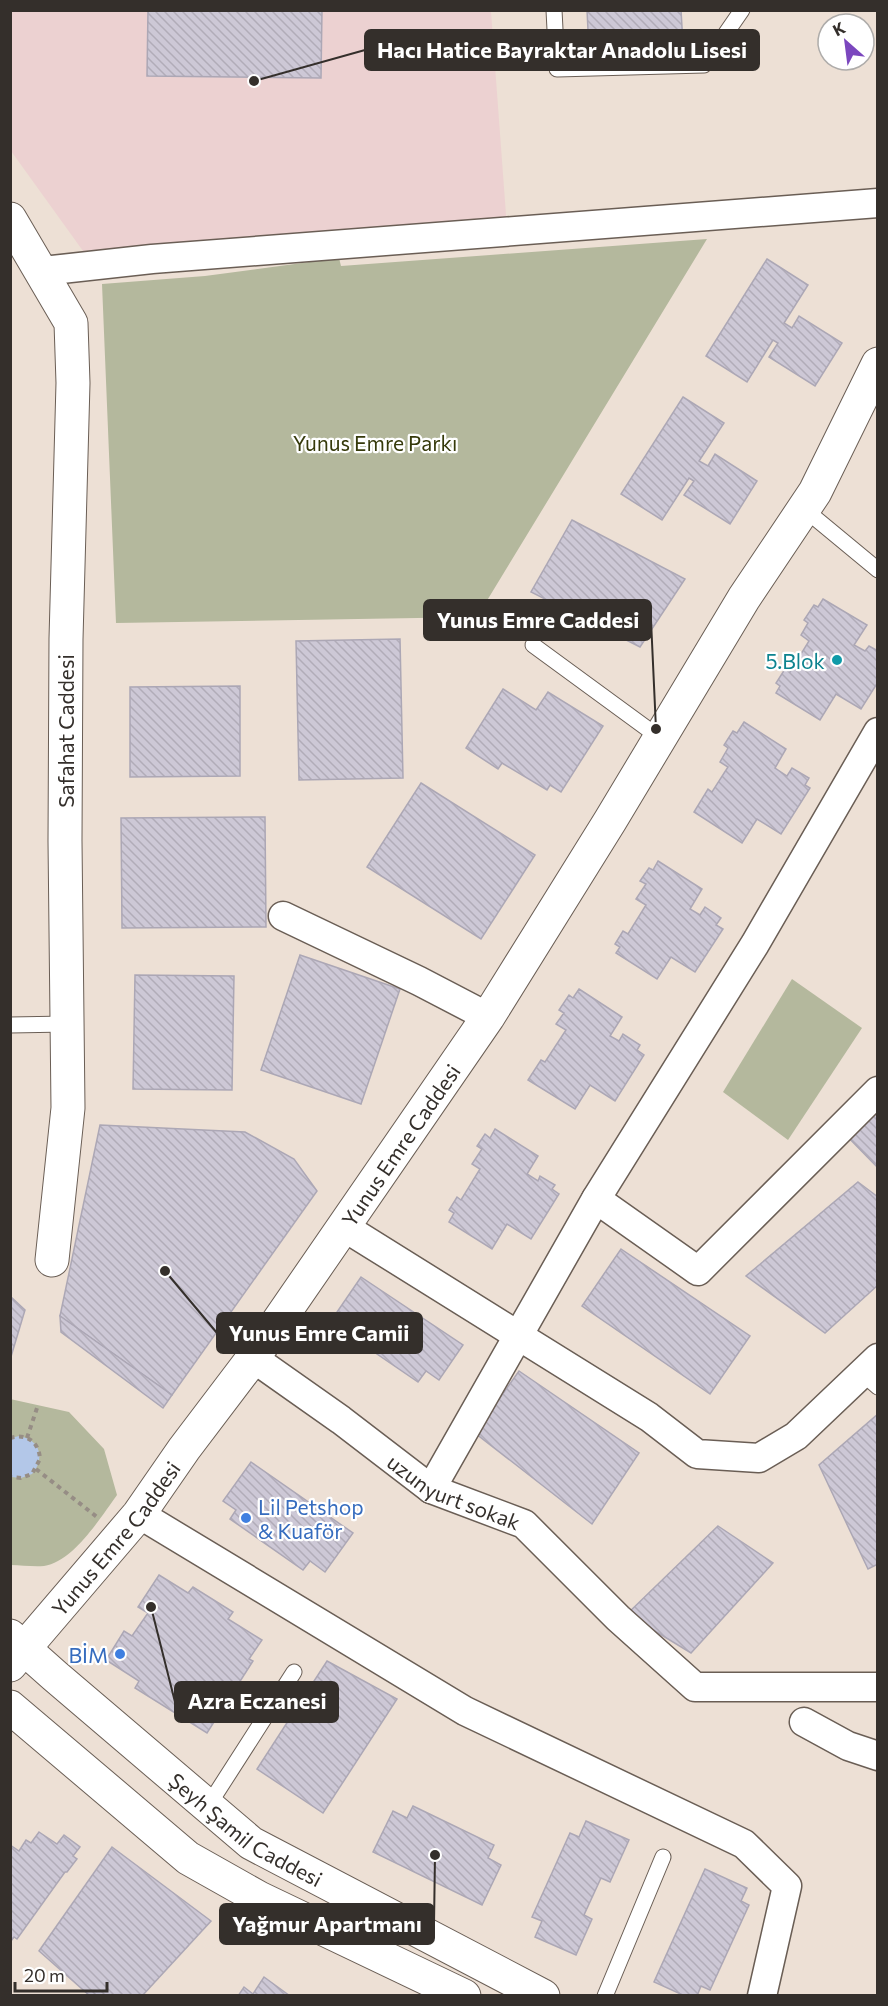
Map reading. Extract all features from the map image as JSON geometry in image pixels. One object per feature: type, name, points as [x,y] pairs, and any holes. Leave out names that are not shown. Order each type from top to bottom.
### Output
[{"type":"street","points":[[43,271],[152,260],[878,204]]},
{"type":"street","name":"Safahat Caddesi","points":[[10,219],[43,271],[71,323],[73,384],[66,639],[68,1108],[52,1260]]},
{"type":"street","name":"Yunus Emre Caddesi","points":[[15,1650],[139,1514],[184,1449],[253,1358],[488,1017],[610,821],[744,598],[814,492],[878,364]]},
{"type":"street","points":[[431,1489],[596,1199],[755,944],[878,732]]},
{"type":"street","points":[[283,916],[488,1017]]},
{"type":"street","points":[[596,1199],[698,1271],[878,1091]]},
{"type":"street","points":[[344,1227],[649,1417],[698,1454],[759,1458],[796,1436],[872,1373]]},
{"type":"street","name":"uzunyurt sokak","points":[[253,1358],[341,1420],[431,1489],[525,1524],[618,1618],[695,1688],[878,1687]]},
{"type":"street","points":[[139,1514],[465,1711],[744,1845],[787,1886],[762,1995]]},
{"type":"street","name":"Şeyh Şamil Caddesi","points":[[15,1650],[251,1843],[543,1995]]},
{"type":"street","name":"Şeyh Şamil Caddesi","points":[[10,1707],[188,1858],[259,1898],[464,1995]]},
{"type":"street","points":[[804,1722],[848,1746],[878,1756]]},
{"type":"lane","points":[[554,10],[557,69],[704,65],[742,10]]},
{"type":"lane","points":[[803,508],[878,570]]},
{"type":"lane","points":[[533,645],[660,738]]},
{"type":"lane","points":[[10,1025],[67,1024]]},
{"type":"lane","points":[[208,1806],[294,1672]]},
{"type":"lane","points":[[605,1995],[663,1857]]},
{"type":"path","points":[[27,1438],[38,1405]]},
{"type":"path","points":[[10,1438],[20,1436],[27,1438],[39,1450],[40,1459],[36,1469],[25,1477],[10,1477]]},
{"type":"path","points":[[36,1469],[99,1520]]},
{"type":"shaded area","points":[[10,11],[491,11],[507,228],[83,251],[11,151]]},
{"type":"green space","name":"Yunus Emre Parkı","points":[[707,239],[477,617],[116,623],[102,284],[205,276],[339,258],[341,266]]},
{"type":"green space","points":[[792,979],[862,1028],[788,1140],[723,1092]]},
{"type":"green space","points":[[10,1399],[69,1412],[104,1449],[117,1495],[76,1548],[55,1563],[44,1566],[11,1565]]},
{"type":"water","points":[[19,1436],[32,1442],[39,1451],[39,1462],[32,1474],[21,1478],[11,1477],[11,1438]]},
{"type":"building","points":[[148,10],[322,10],[321,78],[147,76]]},
{"type":"building","points":[[587,10],[681,10],[683,44],[589,50]]},
{"type":"building","points":[[767,259],[808,285],[784,323],[792,328],[799,316],[842,343],[815,386],[769,357],[778,343],[773,340],[747,382],[706,356]]},
{"type":"building","points":[[683,397],[724,423],[699,461],[708,466],[715,454],[757,481],[730,524],[684,495],[694,481],[689,478],[662,520],[621,494]]},
{"type":"building","points":[[572,520],[685,579],[640,647],[531,592]]},
{"type":"building","name":"5.Blok","points":[[823,599],[867,625],[854,645],[865,651],[869,646],[878,651],[878,682],[861,709],[836,694],[820,720],[776,693],[780,686],[776,683],[785,669],[790,672],[809,641],[801,635],[808,623],[804,620],[814,605],[818,607]]},
{"type":"building","points":[[400,639],[403,778],[299,780],[296,641]]},
{"type":"building","points":[[240,686],[240,776],[130,777],[130,687]]},
{"type":"building","points":[[503,689],[536,710],[548,692],[603,726],[561,792],[550,785],[547,790],[502,763],[498,769],[466,748]]},
{"type":"building","points":[[744,722],[786,749],[775,768],[787,776],[792,768],[809,778],[805,785],[810,788],[781,834],[757,819],[742,843],[694,812],[708,789],[712,792],[728,767],[720,762],[728,748],[724,745],[733,731],[737,733]]},
{"type":"building","points":[[421,783],[535,855],[481,939],[367,867]]},
{"type":"building","points":[[265,817],[266,927],[122,928],[121,818]]},
{"type":"building","points":[[658,861],[702,889],[690,909],[700,915],[705,907],[721,918],[716,925],[723,929],[695,972],[671,957],[657,979],[616,953],[620,947],[615,944],[623,931],[628,934],[646,905],[636,899],[646,884],[640,881],[649,868],[653,870]]},
{"type":"building","points":[[300,955],[400,989],[361,1104],[261,1070]]},
{"type":"building","points":[[135,975],[234,976],[232,1090],[133,1089]]},
{"type":"building","points":[[579,989],[622,1017],[610,1036],[619,1041],[623,1034],[640,1045],[637,1050],[644,1055],[615,1101],[590,1085],[575,1109],[528,1080],[541,1060],[545,1062],[566,1030],[556,1024],[564,1013],[559,1010],[569,995],[573,998]]},
{"type":"building","points":[[878,1099],[878,1168],[843,1132]]},
{"type":"building","points":[[100,1125],[245,1132],[294,1159],[317,1191],[172,1395],[60,1316]]},
{"type":"building","points":[[495,1129],[538,1156],[527,1174],[538,1181],[540,1176],[555,1185],[552,1189],[559,1194],[531,1239],[507,1224],[492,1249],[449,1222],[454,1213],[449,1210],[457,1197],[461,1200],[480,1169],[472,1164],[482,1149],[477,1146],[485,1134],[490,1138]]},
{"type":"building","points":[[858,1182],[878,1197],[878,1285],[825,1333],[746,1276]]},
{"type":"building","points":[[621,1249],[750,1336],[710,1394],[582,1306]]},
{"type":"building","points":[[361,1277],[463,1345],[439,1380],[426,1371],[418,1382],[336,1326],[341,1318],[335,1315]]},
{"type":"building","points":[[10,1296],[25,1310],[10,1360]]},
{"type":"building","points":[[60,1316],[172,1395],[163,1408],[61,1332]]},
{"type":"building","points":[[519,1371],[639,1453],[592,1524],[475,1433]]},
{"type":"building","points":[[878,1414],[878,1564],[868,1569],[819,1465]]},
{"type":"building","points":[[251,1462],[353,1533],[325,1572],[310,1561],[303,1570],[230,1519],[236,1510],[223,1501]]},
{"type":"building","points":[[718,1526],[773,1563],[691,1653],[627,1614]]},
{"type":"building","points":[[159,1575],[188,1593],[193,1587],[233,1612],[228,1619],[262,1640],[249,1659],[253,1661],[207,1733],[135,1688],[139,1681],[106,1660],[124,1631],[132,1636],[148,1613],[138,1607]]},
{"type":"building","points":[[327,1661],[397,1699],[323,1813],[257,1769]]},
{"type":"building","points":[[413,1806],[494,1845],[488,1858],[501,1865],[482,1905],[373,1852],[393,1811],[407,1818]]},
{"type":"building","points":[[586,1821],[629,1840],[610,1882],[601,1878],[584,1915],[592,1919],[576,1955],[535,1937],[542,1921],[532,1917],[570,1833],[579,1837]]},
{"type":"building","points":[[39,1832],[57,1844],[64,1835],[80,1847],[73,1856],[77,1859],[17,1939],[14,1937],[11,1941],[10,1845],[19,1851],[26,1840],[31,1843]]},
{"type":"building","points":[[112,1847],[211,1921],[142,1996],[90,1996],[39,1951]]},
{"type":"building","points":[[705,1869],[747,1888],[741,1901],[749,1905],[710,1990],[701,1986],[697,1996],[685,1996],[654,1982]]},
{"type":"building","points":[[264,1977],[290,1996],[238,1996],[244,1987],[253,1994]]},
{"type":"place","name":"Hacı Hatice Bayraktar Anadolu Lisesi","points":[[254,81]]},
{"type":"place","name":"5.Blok","points":[[837,660]]},
{"type":"place","name":"Yunus Emre Caddesi","points":[[656,729]]},
{"type":"place","name":"Yunus Emre Camii","points":[[165,1271]]},
{"type":"place","name":"Lil Petshop & Kuaför","points":[[246,1518]]},
{"type":"place","name":"Azra Eczanesi","points":[[151,1607]]},
{"type":"place","name":"BİM","points":[[120,1654]]},
{"type":"place","name":"Yağmur Apartmanı","points":[[435,1855]]}]
